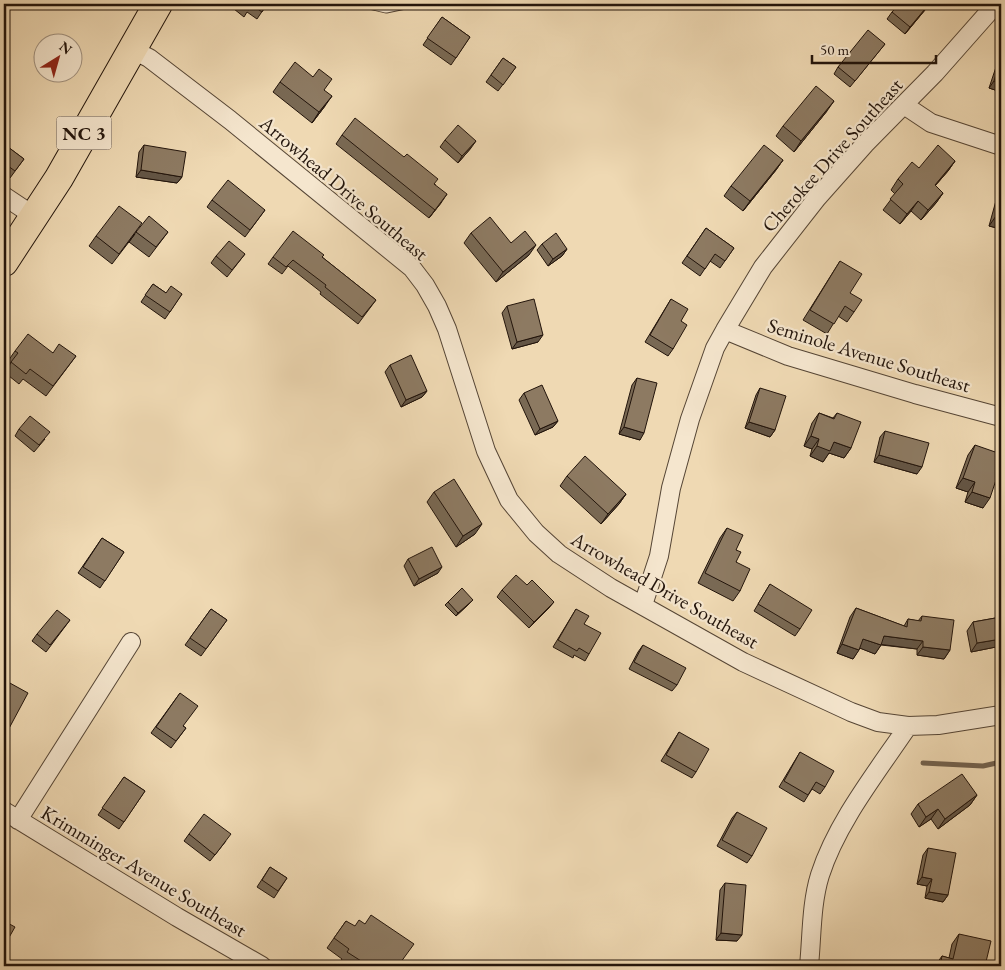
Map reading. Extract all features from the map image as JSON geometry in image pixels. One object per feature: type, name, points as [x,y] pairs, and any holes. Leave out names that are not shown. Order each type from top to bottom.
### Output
[{"type":"main road","name":"NC 3","points":[[4,262],[59,178],[158,4]]},
{"type":"street","name":"Cherokee Drive Southeast","points":[[643,605],[659,556],[671,488],[690,418],[715,348],[725,330],[763,268],[817,198],[865,144],[935,73],[996,4]]},
{"type":"street","name":"Arrowhead Drive Southeast","points":[[133,50],[149,58],[230,120],[412,268],[425,285],[447,329],[486,451],[509,500],[536,533],[560,554],[611,588],[743,662],[851,712],[878,722],[908,726],[938,725],[1001,715]]},
{"type":"street","points":[[904,105],[931,123],[1001,146]]},
{"type":"street","points":[[4,196],[34,216]]},
{"type":"street","name":"Seminole Avenue Southeast","points":[[725,330],[788,356],[914,394],[1001,417]]},
{"type":"street","points":[[11,816],[131,642]]},
{"type":"street","points":[[809,966],[814,900],[828,852],[856,804],[908,726]]},
{"type":"street","name":"Krimminger Avenue Southeast","points":[[11,816],[262,966]]},
{"type":"lane","points":[[369,4],[386,8],[404,4]]},
{"type":"building","points":[[240,4],[267,4],[262,12],[252,5],[249,10]]},
{"type":"building","points":[[899,4],[929,4],[910,27],[892,12]]},
{"type":"building","points":[[442,17],[470,37],[456,58],[427,38]]},
{"type":"building","points":[[868,30],[885,44],[855,81],[838,67]]},
{"type":"building","points":[[503,58],[516,67],[503,85],[491,75]]},
{"type":"building","points":[[1001,58],[1001,83],[994,81]]},
{"type":"building","points":[[295,62],[313,77],[319,69],[332,79],[324,90],[332,96],[319,112],[280,82]]},
{"type":"building","points":[[816,86],[834,101],[801,141],[783,126]]},
{"type":"building","points":[[355,118],[404,157],[407,154],[438,179],[434,184],[447,194],[435,210],[342,135]]},
{"type":"building","points":[[458,125],[476,141],[462,156],[445,140]]},
{"type":"building","points":[[4,144],[24,159],[15,171],[4,163]]},
{"type":"building","points":[[144,145],[186,152],[182,177],[141,170]]},
{"type":"building","points":[[764,145],[783,160],[750,201],[731,186]]},
{"type":"building","points":[[938,145],[955,161],[935,185],[943,193],[928,210],[918,201],[907,214],[890,199],[903,184],[898,179],[912,162],[919,168]]},
{"type":"building","points":[[228,180],[265,210],[250,230],[212,200]]},
{"type":"building","points":[[1001,198],[1001,217],[996,216]]},
{"type":"building","points":[[119,206],[142,223],[119,254],[96,236]]},
{"type":"building","points":[[149,216],[168,232],[156,247],[136,232]]},
{"type":"building","points":[[490,217],[511,243],[525,231],[536,245],[503,272],[471,233]]},
{"type":"building","points":[[706,228],[734,248],[725,261],[715,254],[705,269],[687,256]]},
{"type":"building","points":[[293,231],[376,300],[362,317],[325,287],[326,285],[293,260],[286,267],[273,257]]},
{"type":"building","points":[[556,233],[567,249],[553,259],[542,244]]},
{"type":"building","points":[[229,241],[245,254],[232,270],[216,256]]},
{"type":"building","points":[[840,261],[862,274],[850,293],[862,300],[854,312],[845,306],[834,324],[810,310]]},
{"type":"building","points":[[153,284],[166,293],[171,286],[182,294],[170,312],[145,295]]},
{"type":"building","points":[[534,299],[543,335],[517,342],[507,306]]},
{"type":"building","points":[[671,299],[688,309],[681,321],[687,325],[673,349],[650,335]]},
{"type":"building","points":[[28,334],[53,353],[59,344],[76,356],[53,386],[30,369],[26,374],[11,362],[18,353],[15,351]]},
{"type":"building","points":[[411,355],[427,391],[406,400],[390,365]]},
{"type":"building","points":[[637,378],[657,383],[644,433],[624,427]]},
{"type":"building","points":[[542,385],[558,421],[540,429],[524,393]]},
{"type":"building","points":[[760,388],[786,396],[775,430],[749,422]]},
{"type":"building","points":[[819,413],[834,419],[837,413],[861,422],[851,448],[834,442],[830,451],[817,446],[819,439],[811,436]]},
{"type":"building","points":[[30,416],[50,432],[39,445],[19,429]]},
{"type":"building","points":[[885,431],[929,443],[922,467],[879,455]]},
{"type":"building","points":[[975,445],[1001,454],[1001,465],[990,498],[972,492],[975,482],[963,478]]},
{"type":"building","points":[[585,456],[626,494],[608,514],[567,476]]},
{"type":"building","points":[[454,479],[482,524],[463,536],[434,492]]},
{"type":"building","points":[[727,528],[743,535],[736,550],[741,552],[736,562],[750,569],[740,591],[705,573]]},
{"type":"building","points":[[102,538],[124,552],[105,581],[83,567]]},
{"type":"building","points":[[432,547],[442,567],[419,579],[408,559]]},
{"type":"building","points":[[516,575],[527,585],[532,580],[554,602],[534,622],[502,590]]},
{"type":"building","points":[[770,584],[812,610],[800,629],[758,604]]},
{"type":"building","points":[[462,588],[473,600],[458,613],[448,602]]},
{"type":"building","points":[[856,608],[907,627],[908,619],[921,621],[922,616],[954,620],[950,650],[923,647],[923,641],[884,636],[881,645],[863,639],[859,650],[842,644]]},
{"type":"building","points":[[211,609],[227,620],[206,649],[190,638]]},
{"type":"building","points":[[576,609],[589,616],[584,624],[601,633],[589,654],[579,648],[577,651],[558,640]]},
{"type":"building","points":[[57,610],[70,620],[50,645],[37,634]]},
{"type":"building","points":[[1001,617],[1001,639],[977,643],[973,622]]},
{"type":"building","points":[[643,645],[686,668],[677,685],[634,662]]},
{"type":"building","points":[[8,682],[28,693],[6,734],[4,732],[4,690]]},
{"type":"building","points":[[180,693],[198,706],[183,726],[186,728],[176,741],[156,727]]},
{"type":"building","points":[[679,732],[709,749],[696,772],[666,755]]},
{"type":"building","points":[[800,752],[834,771],[825,787],[816,782],[808,795],[784,781]]},
{"type":"building","points":[[962,774],[977,795],[945,819],[938,809],[926,817],[918,804]]},
{"type":"building","points":[[124,777],[145,791],[124,822],[102,808]]},
{"type":"building","points":[[737,812],[767,828],[752,856],[722,840]]},
{"type":"building","points":[[204,814],[231,834],[215,855],[189,834]]},
{"type":"building","points":[[928,848],[956,853],[948,895],[929,892],[932,879],[922,877]]},
{"type":"building","points":[[270,867],[287,878],[278,891],[262,880]]},
{"type":"building","points":[[725,883],[746,885],[742,935],[721,933]]},
{"type":"building","points":[[371,915],[414,944],[398,966],[369,966],[347,952],[349,949],[334,938],[346,921],[355,926],[359,920],[365,924]]},
{"type":"building","points":[[4,921],[15,927],[7,941],[4,939]]},
{"type":"building","points":[[959,934],[991,941],[985,966],[940,966],[942,956],[953,959]]},
{"type":"building","points":[[4,959],[14,964],[12,966],[4,966]]},
{"type":"waterway","points":[[923,763],[983,766],[1001,762]]}]
